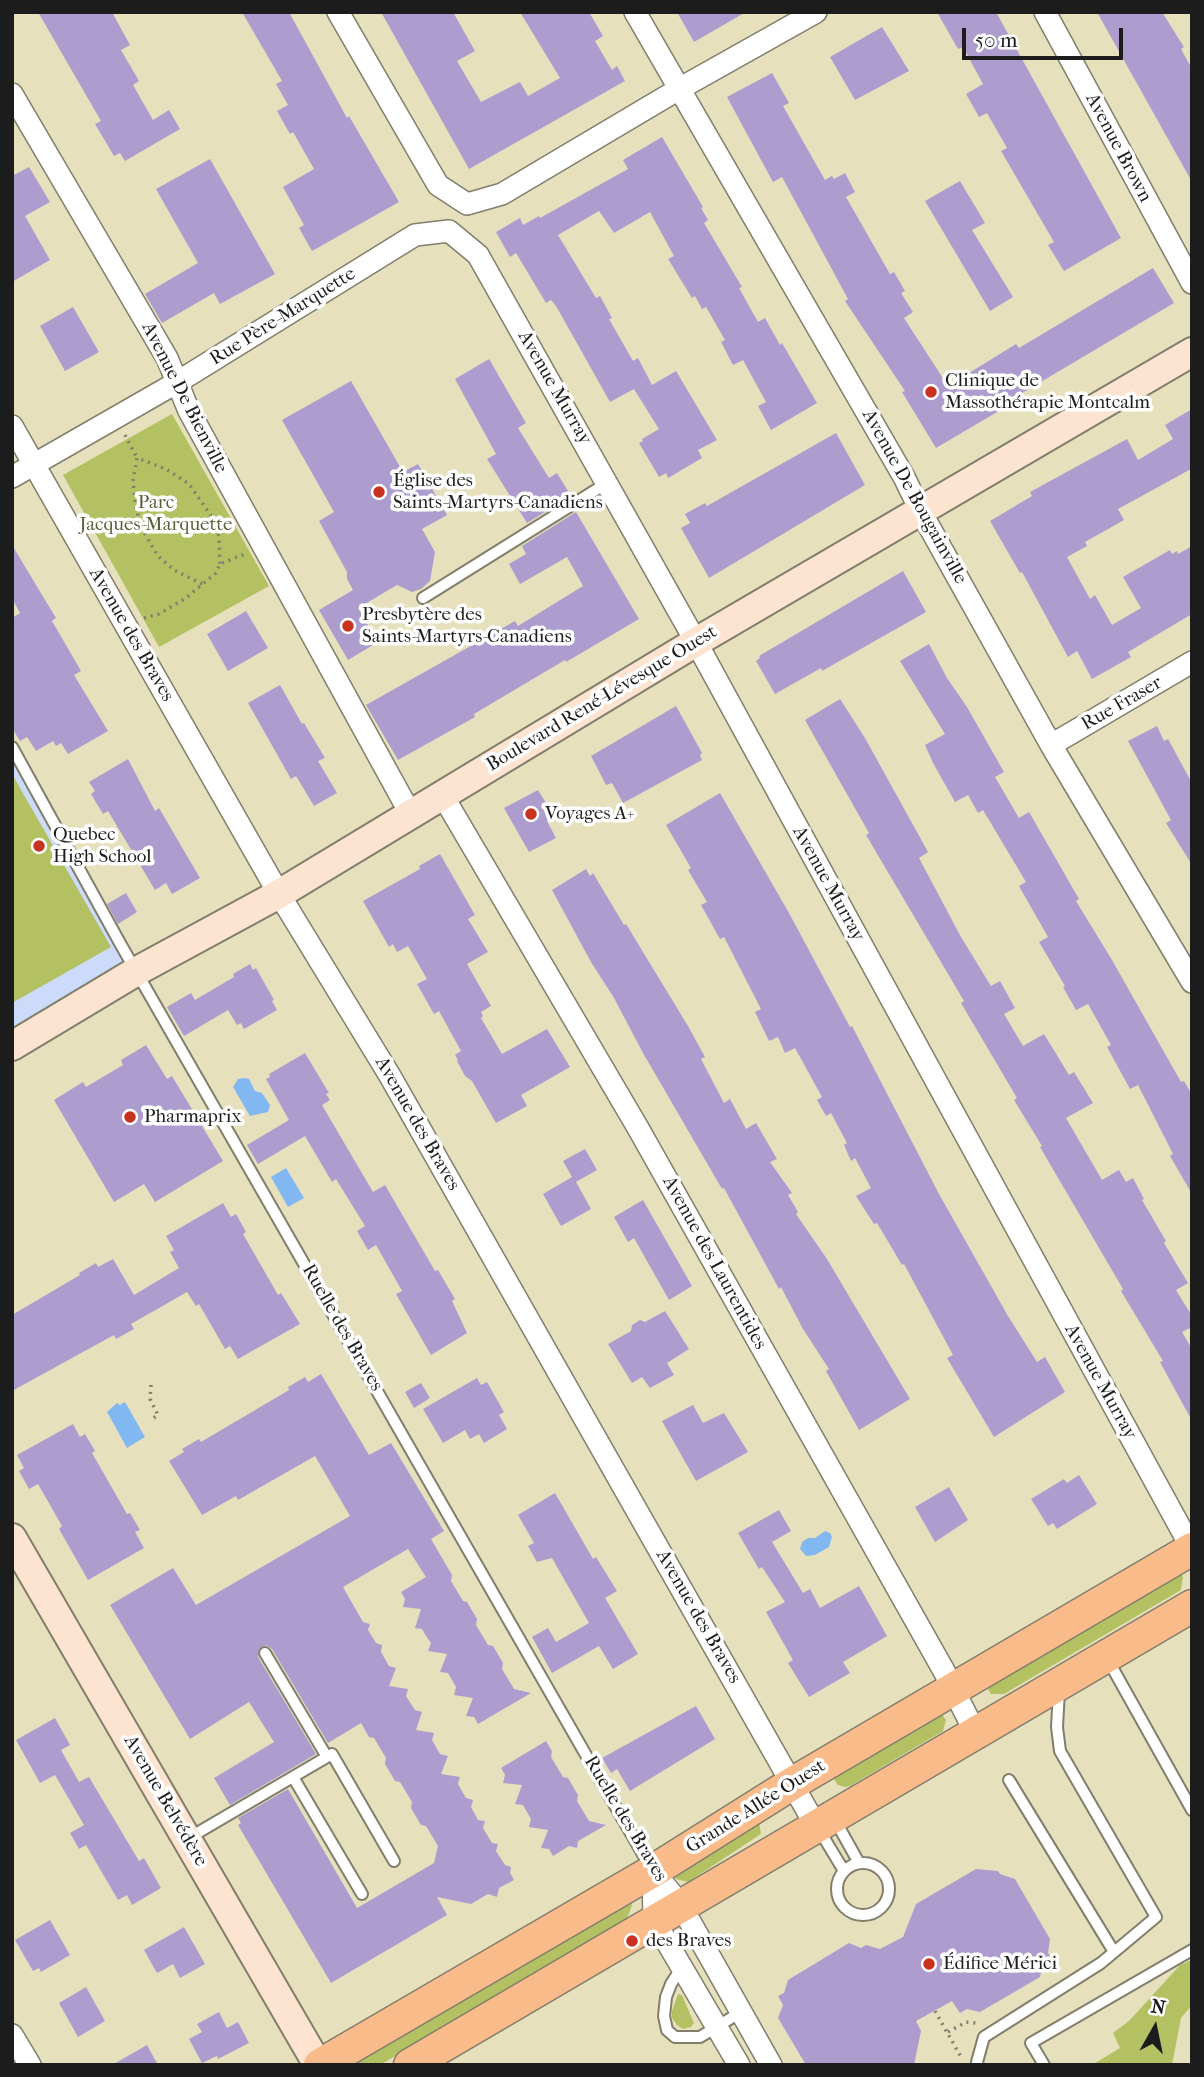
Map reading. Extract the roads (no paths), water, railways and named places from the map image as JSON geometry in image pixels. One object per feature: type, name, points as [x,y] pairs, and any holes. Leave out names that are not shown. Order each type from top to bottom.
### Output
[{"type":"main road","name":"Boulevard René-Lévesque Ouest","points":[[12,1046],[136,971],[279,894],[696,642],[1192,352]]},
{"type":"main road","name":"Avenue Belvédère","points":[[12,1538],[319,2065]]},
{"type":"main road","name":"Grande Allée Ouest","points":[[319,2065],[653,1871],[793,1783],[1192,1549]]},
{"type":"main road","points":[[410,2065],[1192,1606]]},
{"type":"street","points":[[338,12],[438,186],[467,204],[502,194],[816,12]]},
{"type":"street","name":"Avenue De Bougainville","points":[[635,12],[904,477],[1051,745],[1192,982]]},
{"type":"street","name":"Avenue Brown","points":[[1045,12],[1192,283]]},
{"type":"street","name":"Avenue De Bienville","points":[[12,94],[167,358],[189,411],[411,815]]},
{"type":"street","name":"Rue Père-Marquette","points":[[12,477],[176,383],[415,235],[449,231]]},
{"type":"street","name":"Avenue Murray","points":[[449,231],[478,255],[607,483],[1192,1549]]},
{"type":"street","name":"Avenue des Braves","points":[[12,426],[279,894],[390,1076],[793,1783],[825,1821]]},
{"type":"street","name":"Rue Fraser","points":[[1051,745],[1192,662]]},
{"type":"street","name":"Avenue des Laurentides","points":[[443,796],[638,1128],[976,1734]]},
{"type":"street","points":[[653,1871],[682,1967],[739,2065]]},
{"type":"street","name":"Ruelle des Braves","points":[[653,1871],[667,1912]]},
{"type":"street","points":[[667,1912],[741,2012],[771,2065]]},
{"type":"street","points":[[12,2035],[30,2065]]},
{"type":"lane","points":[[423,598],[607,483]]},
{"type":"lane","name":"Ruelle des Braves","points":[[12,747],[136,971],[653,1871]]},
{"type":"lane","points":[[265,1653],[327,1757]]},
{"type":"lane","points":[[1107,1657],[1192,1810]]},
{"type":"lane","points":[[978,2065],[984,2037],[1101,1963],[1156,1917],[1060,1751],[1057,1727],[1060,1684]]},
{"type":"lane","points":[[187,1839],[332,1754],[394,1861]]},
{"type":"lane","points":[[293,1777],[362,1894]]},
{"type":"lane","points":[[1009,1780],[1114,1952]]},
{"type":"lane","points":[[825,1821],[859,1863]]},
{"type":"lane","points":[[825,1821],[844,1871]]},
{"type":"lane","points":[[859,1863],[877,1866],[888,1880],[888,1897],[878,1911],[870,1914],[854,1914],[841,1903],[837,1887],[844,1871],[859,1863]]},
{"type":"lane","points":[[1044,2065],[1031,2043],[1192,1950]]},
{"type":"lane","points":[[682,1967],[666,1997],[664,2016],[667,2030],[675,2037],[700,2037],[741,2012]]},
{"type":"water","points":[[238,1079],[249,1079],[255,1091],[262,1093],[270,1105],[268,1112],[250,1116],[233,1087]]},
{"type":"water","points":[[286,1168],[304,1198],[288,1207],[271,1177]]},
{"type":"water","points":[[125,1402],[145,1437],[127,1448],[107,1412],[117,1403],[120,1405]]},
{"type":"water","points":[[825,1531],[832,1537],[829,1547],[815,1555],[806,1556],[800,1549],[802,1542]]},
{"type":"place","name":"Clinique de Massothérapie Montcalm","points":[[931,392]]},
{"type":"place","name":"Église des Saints-Martyrs-Canadiens","points":[[379,492]]},
{"type":"place","name":"Presbytère des Saints-Martyrs-Canadiens","points":[[348,626]]},
{"type":"place","name":"Voyages A+","points":[[531,814]]},
{"type":"place","name":"Quebec High School","points":[[39,846]]},
{"type":"place","name":"Pharmaprix","points":[[130,1117]]},
{"type":"place","name":"des Braves","points":[[632,1941]]},
{"type":"place","name":"Édifice Mérici","points":[[929,1964]]},
{"type":"park label","name":"Parc Jacques-Marquette","points":[[156,514]]}]
